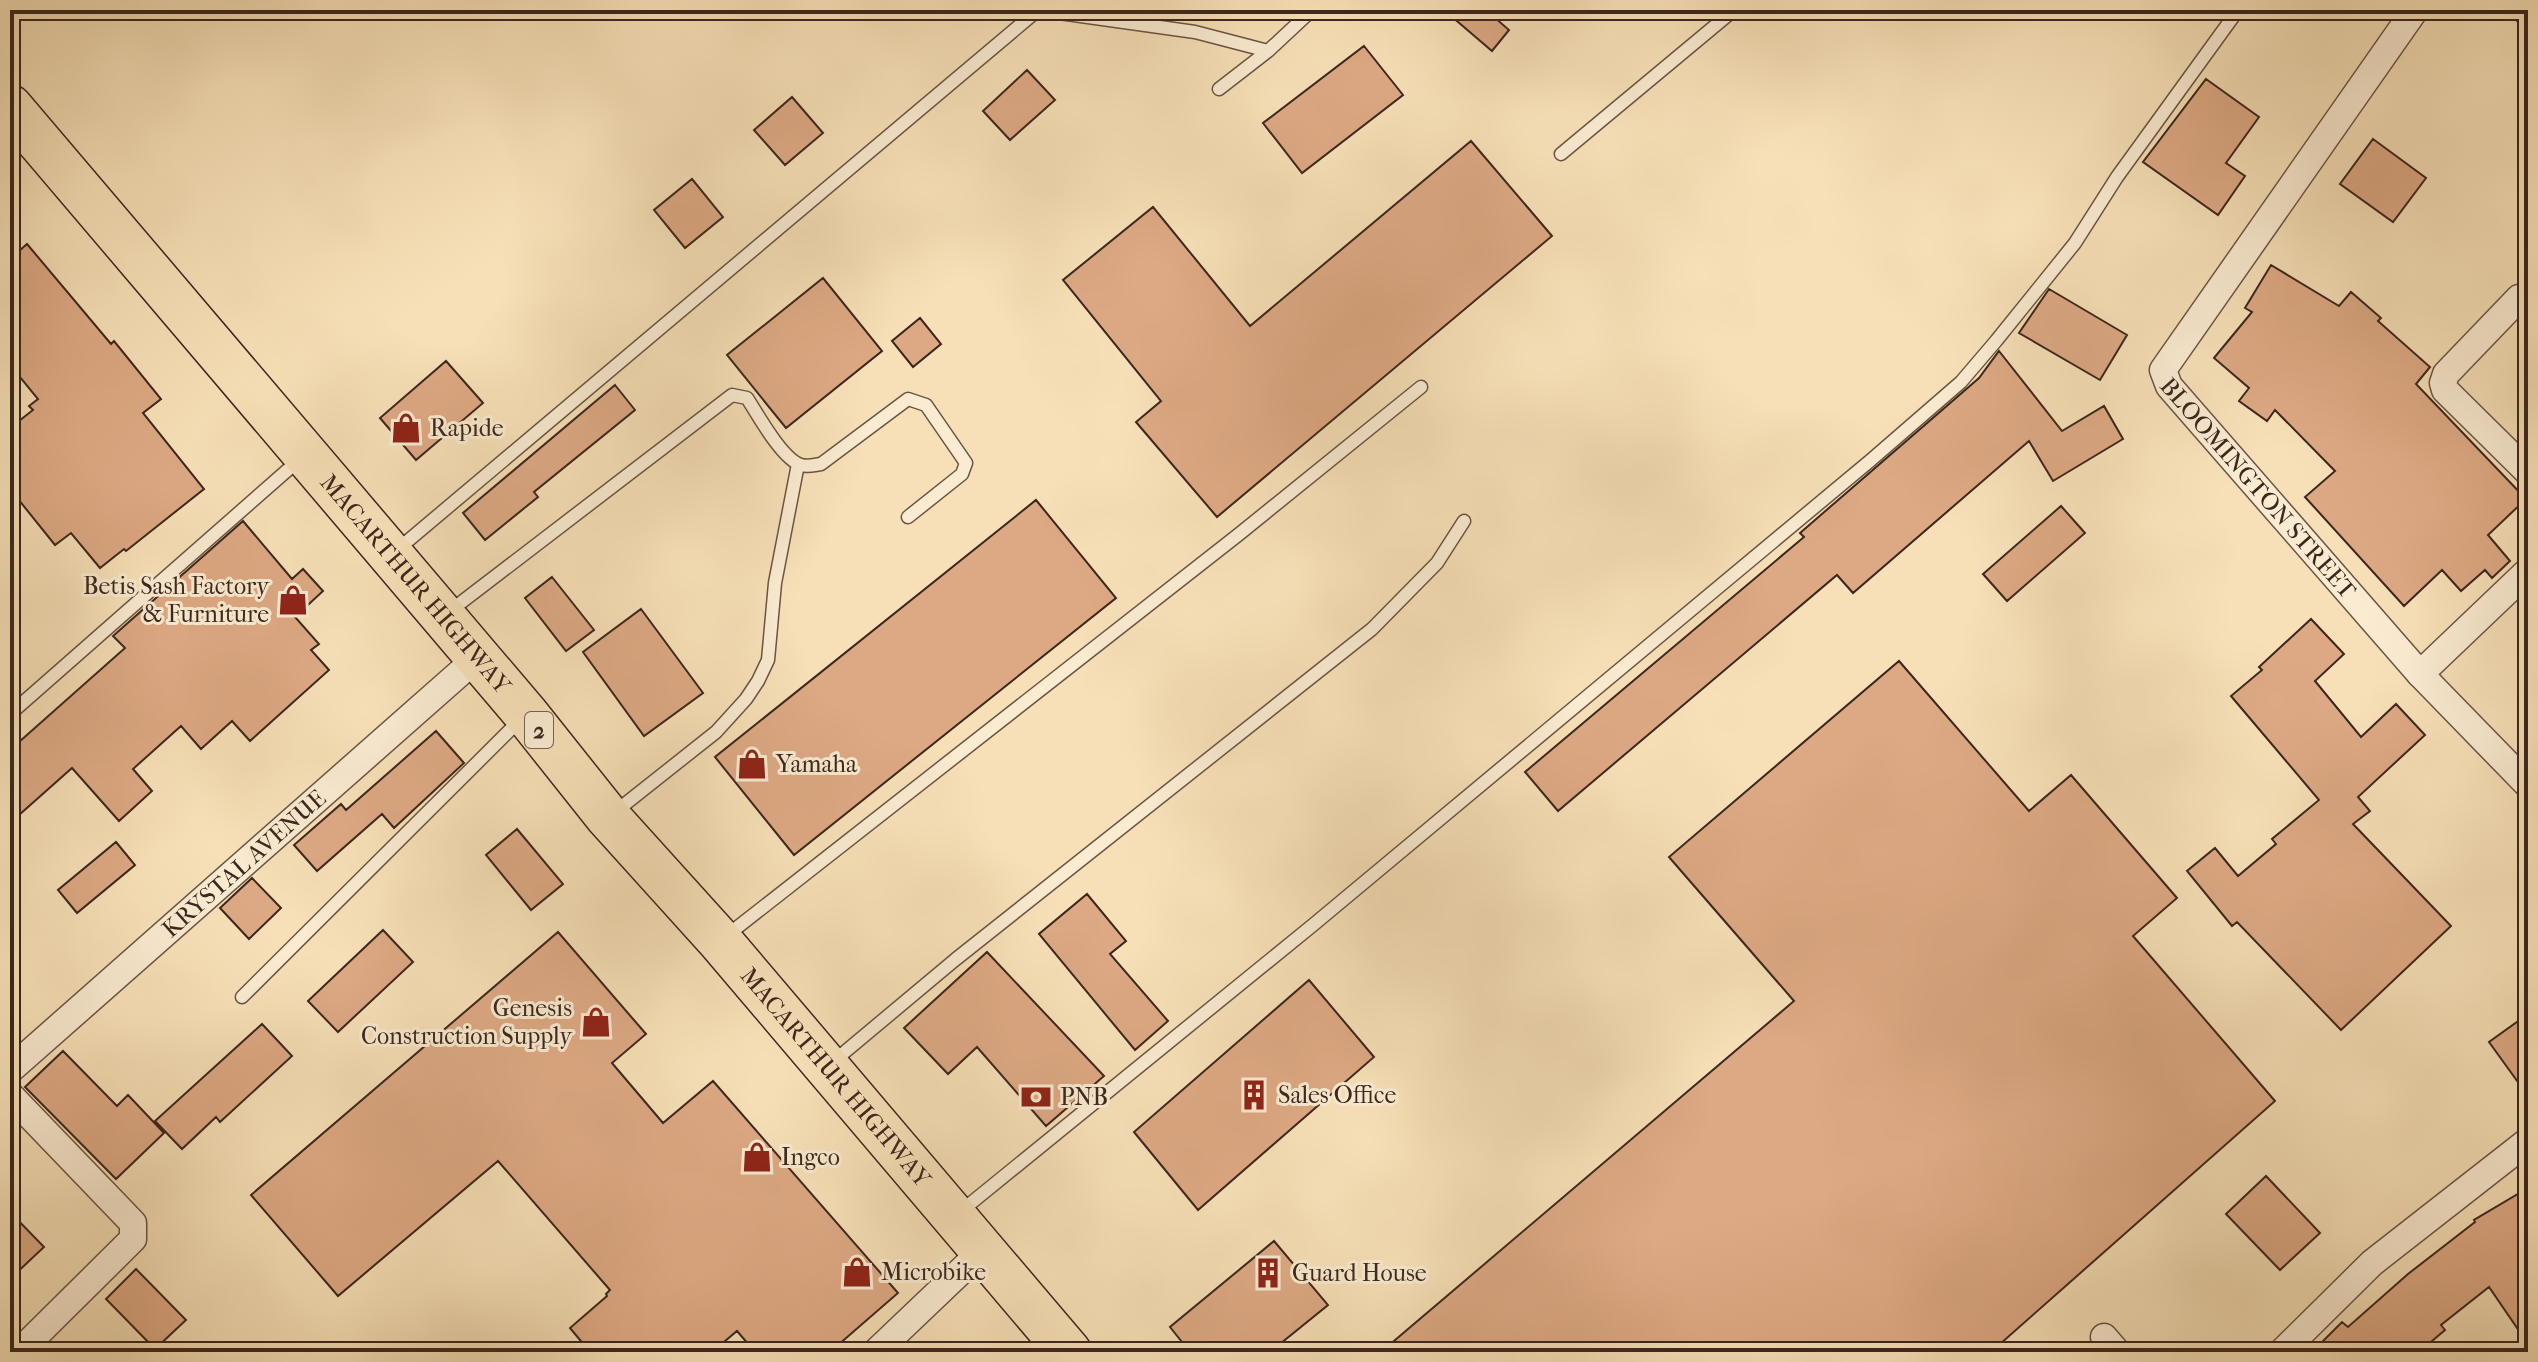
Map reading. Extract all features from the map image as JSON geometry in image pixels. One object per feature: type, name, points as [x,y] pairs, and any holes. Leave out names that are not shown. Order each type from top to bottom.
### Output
[{"type":"highway","name":"MACARTHUR HIGHWAY","points":[[10,107],[478,657],[608,817],[720,941],[1069,1352]]},
{"type":"street","name":"BLOOMINGTON STREET","points":[[2415,10],[2163,370],[2169,386],[2420,674],[2528,785]]},
{"type":"street","points":[[2528,296],[2519,298],[2446,374],[2443,383],[2445,390],[2528,472]]},
{"type":"street","points":[[2420,674],[2528,571]]},
{"type":"street","name":"KRYSTAL AVENUE","points":[[10,1070],[478,657]]},
{"type":"street","points":[[10,1095],[133,1223],[135,1231],[133,1239],[19,1352]]},
{"type":"street","points":[[2282,1352],[2372,1263],[2528,1141]]},
{"type":"street","points":[[876,1352],[982,1251]]},
{"type":"lane","points":[[392,555],[1038,10],[1195,32],[1268,51]]},
{"type":"lane","points":[[1219,89],[1268,51],[1312,10]]},
{"type":"lane","points":[[1561,154],[1734,10]]},
{"type":"lane","points":[[954,1217],[1313,925],[1961,382],[2075,243],[2117,177],[2238,10]]},
{"type":"lane","points":[[720,941],[1225,545],[1421,387]]},
{"type":"lane","points":[[443,617],[732,395],[747,398],[787,455],[798,464],[821,464],[908,399],[926,405],[966,463],[962,474],[908,517]]},
{"type":"lane","points":[[10,714],[305,455]]},
{"type":"lane","points":[[608,817],[716,732],[758,681],[768,660],[775,583],[798,464]]},
{"type":"lane","points":[[827,1067],[968,950],[1372,629],[1437,563],[1464,521]]},
{"type":"lane","points":[[242,997],[526,714]]},
{"type":"building","points":[[1444,10],[1486,10],[1509,30],[1492,51]]},
{"type":"building","points":[[1364,46],[1403,95],[1302,173],[1263,123]]},
{"type":"building","points":[[1027,70],[1055,100],[1010,140],[983,111]]},
{"type":"building","points":[[2206,79],[2259,117],[2226,163],[2245,176],[2218,215],[2143,162]]},
{"type":"building","points":[[792,97],[823,133],[785,165],[754,130]]},
{"type":"building","points":[[2373,139],[2426,178],[2393,222],[2340,184]]},
{"type":"building","points":[[1471,141],[1552,236],[1217,517],[1136,422],[1161,401],[1063,280],[1153,207],[1250,326]]},
{"type":"building","points":[[692,179],[723,217],[685,248],[654,210]]},
{"type":"building","points":[[27,244],[161,399],[143,413],[204,489],[100,568],[71,533],[55,545],[10,489],[10,428],[33,410],[29,406],[38,399],[10,365],[10,259]]},
{"type":"building","points":[[2271,265],[2339,306],[2351,292],[2381,318],[2378,321],[2430,367],[2416,384],[2526,499],[2488,535],[2510,561],[2492,578],[2485,570],[2461,591],[2442,570],[2404,606],[2305,497],[2335,471],[2275,410],[2267,421],[2239,401],[2249,388],[2214,358],[2252,312],[2245,308]]},
{"type":"building","points":[[823,278],[882,351],[786,428],[727,355]]},
{"type":"building","points":[[2049,289],[2127,335],[2100,380],[2019,333]]},
{"type":"building","points":[[920,318],[941,344],[913,367],[892,341]]},
{"type":"building","points":[[1999,351],[2062,431],[2104,406],[2123,439],[2053,481],[2029,441],[1853,593],[1837,575],[1558,811],[1525,772],[1804,537],[1800,533],[1979,378]]},
{"type":"building","points":[[446,361],[483,403],[416,460],[380,418]]},
{"type":"building","points":[[615,385],[635,410],[534,492],[538,497],[485,540],[463,513]]},
{"type":"building","points":[[1036,500],[1116,598],[794,855],[715,757]]},
{"type":"building","points":[[2061,506],[2085,533],[2007,601],[1983,574]]},
{"type":"building","points":[[243,521],[292,579],[303,569],[323,591],[295,617],[319,644],[311,650],[329,670],[250,741],[232,721],[201,749],[181,726],[133,769],[152,791],[119,821],[72,768],[10,823],[10,750],[125,648],[113,636]]},
{"type":"building","points":[[552,577],[594,630],[566,651],[525,598]]},
{"type":"building","points":[[641,609],[703,693],[644,736],[583,652]]},
{"type":"building","points":[[2311,619],[2344,654],[2315,681],[2361,737],[2396,704],[2425,735],[2358,797],[2370,811],[2353,824],[2451,926],[2341,1030],[2237,922],[2232,926],[2187,871],[2215,848],[2238,876],[2276,844],[2272,839],[2319,800],[2231,696],[2262,670],[2259,667]]},
{"type":"building","points":[[1899,661],[2029,811],[2071,775],[2177,898],[2133,936],[2275,1101],[1991,1352],[1381,1352],[1794,1001],[1669,857]]},
{"type":"building","points":[[436,731],[464,763],[394,828],[382,814],[317,871],[294,845],[341,804],[346,810]]},
{"type":"building","points":[[517,829],[563,884],[531,910],[486,855]]},
{"type":"building","points":[[116,842],[135,865],[77,913],[58,890]]},
{"type":"building","points":[[252,878],[281,908],[249,939],[220,908]]},
{"type":"building","points":[[1087,894],[1126,941],[1110,954],[1168,1021],[1135,1050],[1039,934]]},
{"type":"building","points":[[383,930],[413,962],[338,1032],[308,1001]]},
{"type":"building","points":[[558,932],[646,1034],[612,1063],[663,1123],[713,1081],[898,1293],[830,1352],[755,1352],[737,1331],[712,1352],[590,1352],[570,1328],[610,1290],[498,1161],[338,1296],[251,1195]]},
{"type":"building","points":[[987,952],[1104,1076],[1046,1126],[977,1047],[948,1074],[904,1028]]},
{"type":"building","name":"Sales Office","points":[[1309,980],[1374,1057],[1198,1210],[1134,1132]]},
{"type":"building","points":[[2528,1014],[2528,1096],[2489,1042]]},
{"type":"building","points":[[262,1024],[292,1056],[220,1122],[216,1117],[182,1149],[155,1121]]},
{"type":"building","points":[[63,1051],[117,1106],[128,1095],[164,1133],[116,1179],[25,1087]]},
{"type":"building","points":[[2266,1176],[2320,1233],[2280,1270],[2226,1214]]},
{"type":"building","points":[[2528,1188],[2528,1344],[2489,1287],[2441,1325],[2445,1330],[2419,1352],[2312,1352],[2342,1322],[2348,1327],[2474,1220]]},
{"type":"building","points":[[10,1212],[44,1247],[10,1279]]},
{"type":"building","name":"Guard House","points":[[1274,1241],[1328,1305],[1270,1352],[1190,1352],[1170,1327]]},
{"type":"building","points":[[136,1269],[186,1320],[155,1349],[106,1299]]},
{"type":"place","name":"Rapide","points":[[406,428]]},
{"type":"place","name":"Betis Sash Factory & Furniture","points":[[293,600]]},
{"type":"place","name":"Yamaha","points":[[752,764]]},
{"type":"place","name":"Genesis Construction Supply","points":[[596,1022]]},
{"type":"place","name":"Sales Office","points":[[1254,1095]]},
{"type":"place","name":"PNB","points":[[1036,1097]]},
{"type":"place","name":"Ingco","points":[[757,1157]]},
{"type":"place","name":"Microbike","points":[[857,1272]]},
{"type":"place","name":"Guard House","points":[[1268,1273]]}]
